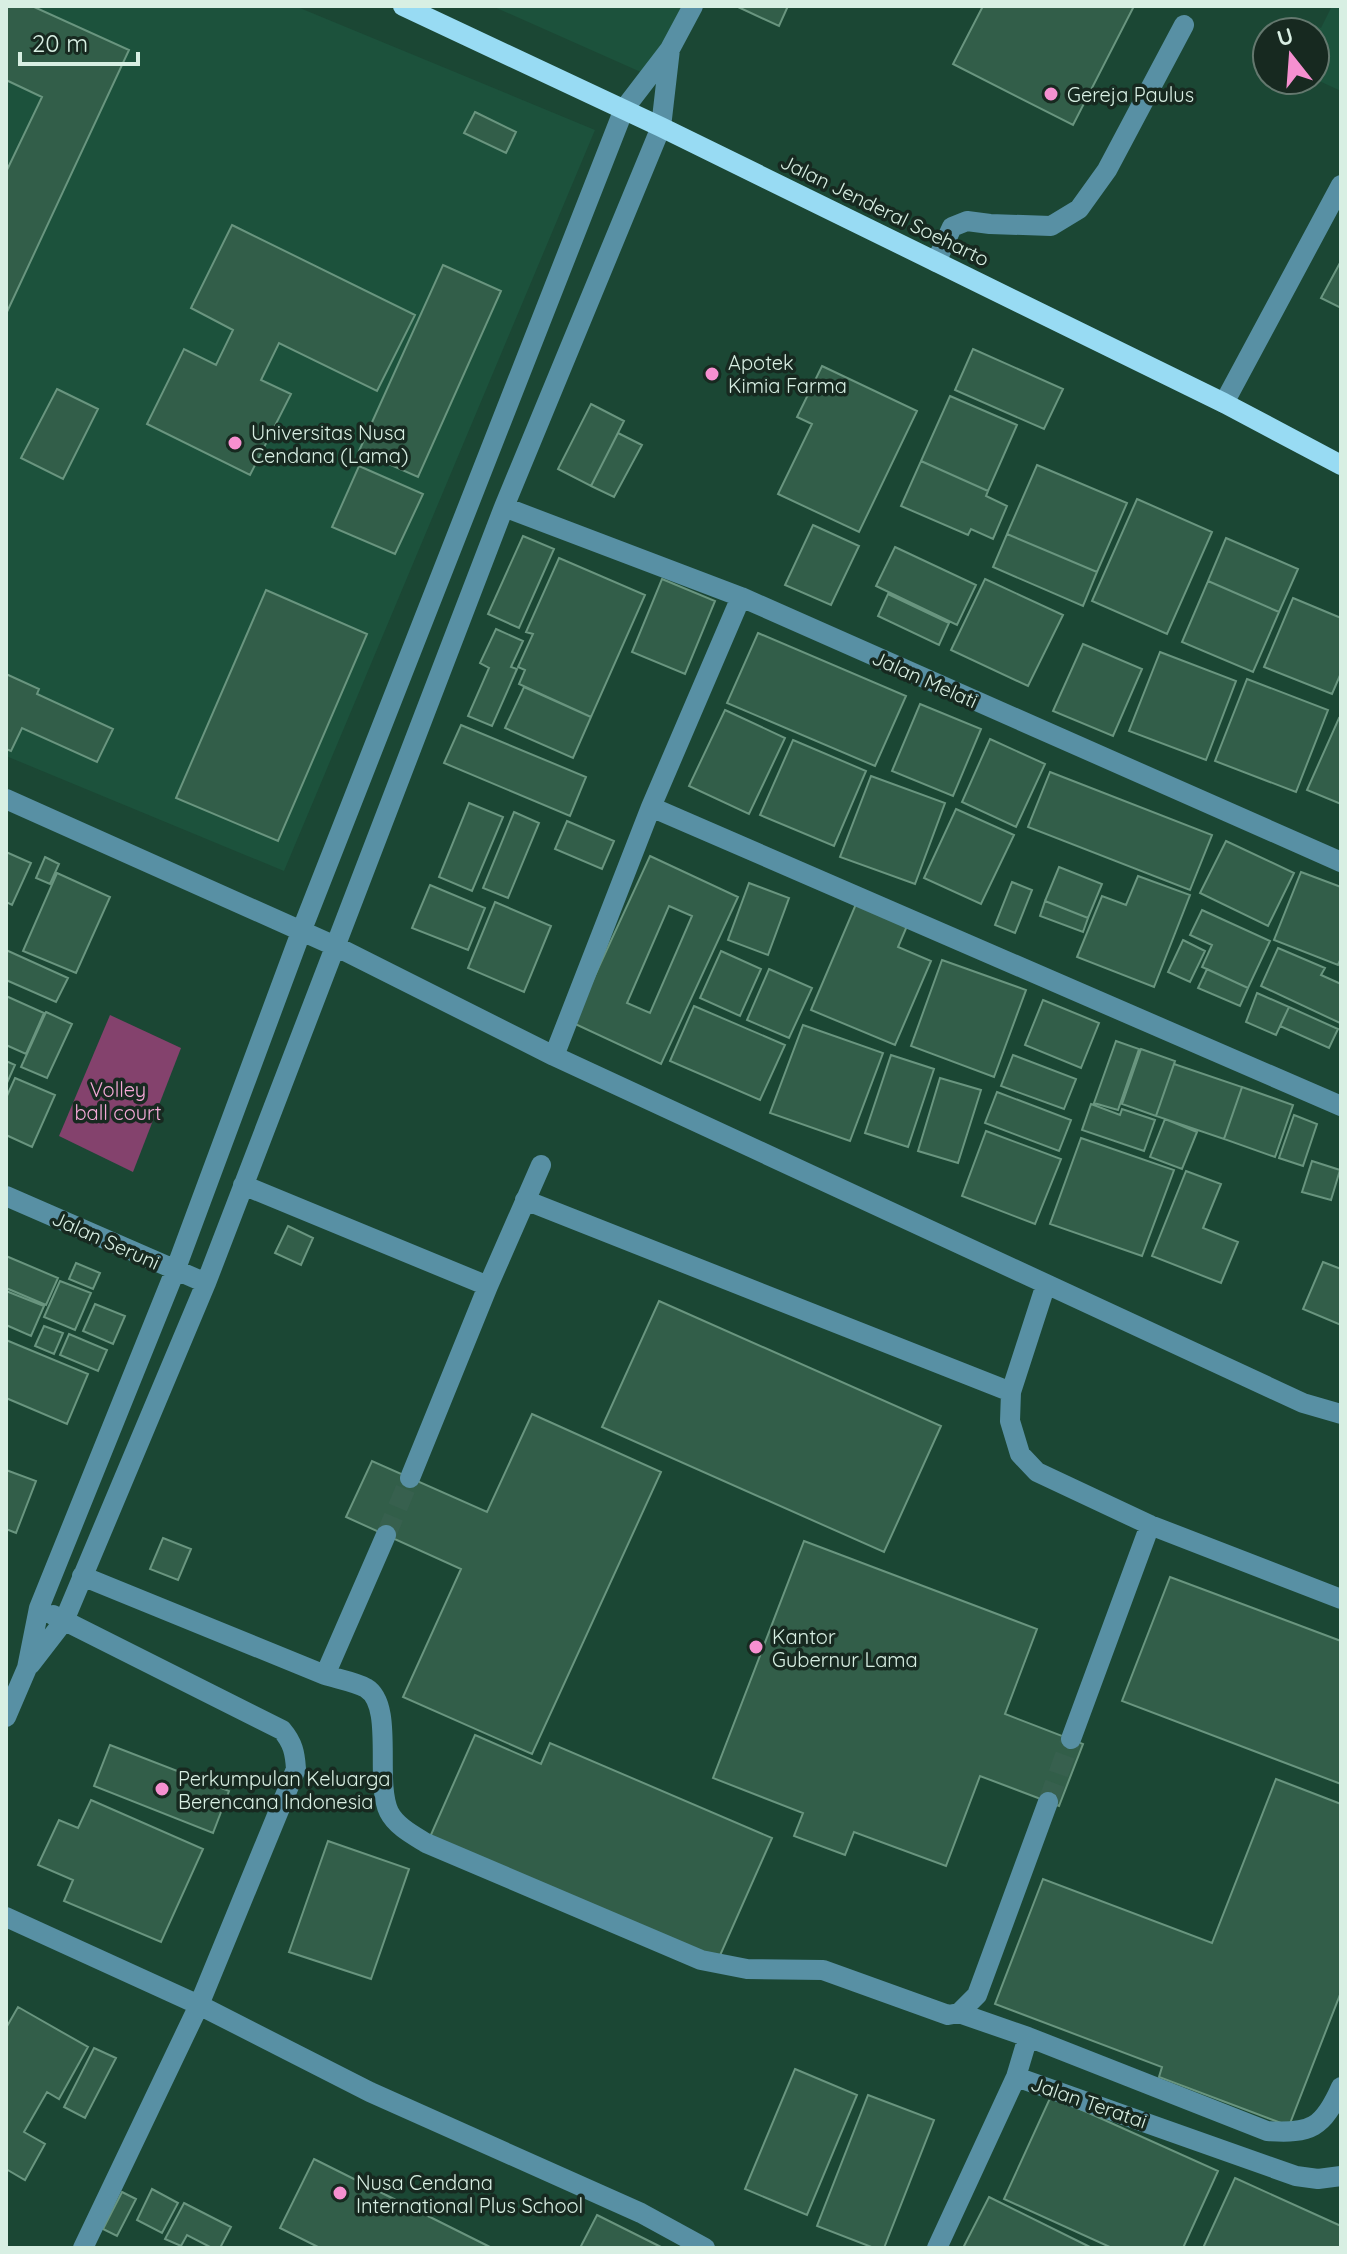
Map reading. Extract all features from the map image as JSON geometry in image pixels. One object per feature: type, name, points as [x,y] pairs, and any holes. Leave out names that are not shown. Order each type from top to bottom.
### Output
[{"type":"main road","name":"Jalan Jenderal Soeharto","points":[[403,6],[661,127],[1224,403],[1341,465]]},
{"type":"street","points":[[6,1717],[27,1668],[39,1608],[175,1271],[301,932],[624,109],[670,49],[693,6]]},
{"type":"street","points":[[936,262],[952,227],[967,221],[1051,226],[1079,209],[1107,170],[1184,25]]},
{"type":"street","points":[[27,1668],[64,1621],[206,1283],[504,507],[661,127],[670,49]]},
{"type":"street","points":[[1224,403],[1341,185]]},
{"type":"street","name":"Jalan Melati","points":[[504,507],[741,597],[1341,862]]},
{"type":"street","points":[[554,1056],[651,807],[741,597]]},
{"type":"street","points":[[6,799],[335,946],[554,1056],[1303,1403],[1341,1414]]},
{"type":"street","points":[[651,807],[1341,1106]]},
{"type":"street","points":[[410,1478],[541,1165]]},
{"type":"street","points":[[243,1185],[488,1286]]},
{"type":"street","name":"Jalan Seruni","points":[[6,1196],[206,1283]]},
{"type":"street","points":[[525,1200],[1011,1392]]},
{"type":"street","points":[[1046,1284],[1011,1392],[1010,1421],[1020,1454],[1037,1472],[1150,1525],[1341,1599]]},
{"type":"street","points":[[1071,1739],[1150,1525]]},
{"type":"street","points":[[325,1675],[386,1535]]},
{"type":"street","points":[[82,1576],[325,1675],[366,1688],[376,1698],[381,1714],[382,1792],[390,1815],[407,1831],[426,1843],[701,1960],[747,1969],[823,1970],[938,2012],[948,2015],[959,2013],[1028,2037],[1267,2131],[1297,2133],[1316,2124],[1330,2112],[1341,2087]]},
{"type":"street","points":[[39,1608],[282,1730],[292,1741],[296,1769],[199,2005],[83,2248]]},
{"type":"street","points":[[959,2013],[977,1995],[1048,1802]]},
{"type":"street","points":[[6,1917],[199,2005],[370,2092],[641,2213],[705,2248]]},
{"type":"street","points":[[1016,2077],[1028,2037]]},
{"type":"street","name":"Jalan Teratai","points":[[937,2248],[1016,2077],[1296,2176],[1318,2179],[1341,2176]]},
{"type":"shaded area","name":"Universitas Nusa Cendana (Lama)","points":[[6,6],[295,6],[595,130],[284,871],[6,756]]},
{"type":"shaded area","points":[[492,6],[684,6],[652,77]]},
{"type":"shaded area","points":[[1332,6],[1341,6],[1341,91],[1331,86],[1331,16],[1327,16]]},
{"type":"green space","name":"Volley ball court","points":[[110,1015],[181,1048],[133,1172],[59,1136]]},
{"type":"building","points":[[6,6],[32,6],[129,50],[6,314],[6,172],[42,97],[6,80]]},
{"type":"building","points":[[736,6],[788,6],[779,26]]},
{"type":"building","name":"Gereja Paulus","points":[[983,6],[1134,6],[1073,125],[953,64]]},
{"type":"building","points":[[475,112],[516,132],[506,153],[464,133]]},
{"type":"building","points":[[232,225],[415,315],[377,391],[279,343],[261,380],[291,394],[250,475],[147,424],[184,349],[216,365],[233,330],[191,308]]},
{"type":"building","points":[[1341,261],[1341,308],[1321,298]]},
{"type":"building","points":[[443,265],[501,291],[418,477],[359,451]]},
{"type":"building","points":[[973,349],[1063,389],[1044,429],[955,390]]},
{"type":"building","points":[[822,366],[917,411],[859,532],[778,494],[812,424],[797,417]]},
{"type":"building","points":[[57,389],[98,409],[63,479],[21,458]]},
{"type":"building","points":[[950,396],[1017,425],[988,491],[921,461]]},
{"type":"building","points":[[591,404],[624,421],[591,486],[558,469]]},
{"type":"building","points":[[618,433],[642,445],[614,497],[591,486]]},
{"type":"building","points":[[921,461],[988,491],[986,496],[1007,506],[993,539],[971,529],[968,535],[901,506]]},
{"type":"building","points":[[1037,465],[1127,503],[1097,572],[1007,534]]},
{"type":"building","points":[[359,466],[423,494],[395,554],[332,527]]},
{"type":"building","points":[[1137,499],[1212,532],[1167,634],[1092,601]]},
{"type":"building","points":[[813,525],[859,546],[831,605],[785,585]]},
{"type":"building","points":[[1007,534],[1097,572],[1083,606],[993,567]]},
{"type":"building","points":[[523,536],[554,549],[519,628],[488,614]]},
{"type":"building","points":[[1226,538],[1298,569],[1279,612],[1208,581]]},
{"type":"building","points":[[895,547],[976,585],[957,625],[876,586]]},
{"type":"building","points":[[559,558],[645,595],[591,717],[519,684],[525,670],[518,667],[533,634],[526,632]]},
{"type":"building","points":[[662,579],[715,601],[685,674],[632,652]]},
{"type":"building","points":[[985,579],[1063,615],[1028,686],[951,650]]},
{"type":"building","points":[[1208,581],[1279,612],[1253,672],[1182,642]]},
{"type":"building","points":[[266,590],[367,634],[278,841],[176,798]]},
{"type":"building","points":[[888,594],[949,623],[939,645],[878,616]]},
{"type":"building","points":[[1293,598],[1341,618],[1341,673],[1332,694],[1264,667]]},
{"type":"building","points":[[496,629],[523,641],[511,667],[517,669],[492,726],[468,716],[489,668],[480,663]]},
{"type":"building","points":[[758,633],[906,696],[875,766],[727,703]]},
{"type":"building","points":[[1083,644],[1142,669],[1113,736],[1053,711]]},
{"type":"building","points":[[1160,652],[1236,681],[1206,760],[1129,731]]},
{"type":"building","points":[[6,674],[39,689],[37,694],[113,729],[97,762],[22,728],[11,751],[6,749]]},
{"type":"building","points":[[1247,679],[1328,710],[1296,792],[1215,761]]},
{"type":"building","points":[[524,687],[591,717],[573,758],[505,728]]},
{"type":"building","points":[[920,704],[981,729],[953,796],[892,771]]},
{"type":"building","points":[[725,710],[785,738],[749,814],[689,786]]},
{"type":"building","points":[[1341,719],[1341,804],[1307,790]]},
{"type":"building","points":[[461,725],[586,777],[570,816],[444,763]]},
{"type":"building","points":[[990,739],[1045,764],[1016,827],[962,802]]},
{"type":"building","points":[[793,740],[866,771],[834,846],[760,815]]},
{"type":"building","points":[[1050,772],[1212,835],[1190,890],[1028,827]]},
{"type":"building","points":[[871,776],[945,803],[915,884],[840,857]]},
{"type":"building","points":[[469,803],[503,817],[472,891],[439,877]]},
{"type":"building","points":[[956,809],[1014,835],[981,904],[924,878]]},
{"type":"building","points":[[514,812],[539,823],[508,898],[483,888]]},
{"type":"building","points":[[567,821],[614,841],[602,869],[555,849]]},
{"type":"building","points":[[1226,841],[1294,873],[1268,926],[1200,893]]},
{"type":"building","points":[[6,852],[31,863],[12,905],[6,902]]},
{"type":"building","points":[[650,856],[738,897],[661,1064],[573,1023]],"holes":[[[669,906],[692,916],[650,1013],[627,1003]]]},
{"type":"building","points":[[45,857],[59,864],[50,884],[36,878]]},
{"type":"building","points":[[1059,867],[1102,884],[1088,918],[1045,901]]},
{"type":"building","points":[[1301,872],[1341,887],[1341,958],[1338,965],[1274,940]]},
{"type":"building","points":[[57,873],[110,897],[76,973],[23,951]]},
{"type":"building","points":[[1138,876],[1190,895],[1154,987],[1077,957],[1102,896],[1126,905]]},
{"type":"building","points":[[1012,882],[1032,890],[1015,933],[995,925]]},
{"type":"building","points":[[749,883],[789,898],[768,955],[728,940]]},
{"type":"building","points":[[430,885],[485,908],[468,950],[412,928]]},
{"type":"building","points":[[1045,901],[1088,918],[1083,932],[1040,916]]},
{"type":"building","points":[[495,902],[551,926],[524,992],[468,968]]},
{"type":"building","points":[[856,904],[907,926],[898,947],[931,961],[895,1045],[811,1010]]},
{"type":"building","points":[[1202,910],[1270,941],[1248,988],[1202,967],[1212,945],[1190,935]]},
{"type":"building","points":[[1183,940],[1205,951],[1190,982],[1168,972]]},
{"type":"building","points":[[1278,948],[1325,968],[1321,975],[1341,984],[1340,1023],[1261,986]]},
{"type":"building","points":[[6,950],[68,978],[56,1002],[6,980]]},
{"type":"building","points":[[721,951],[761,969],[740,1016],[700,998]]},
{"type":"building","points":[[942,960],[1026,990],[994,1077],[911,1046]]},
{"type":"building","points":[[769,969],[812,988],[789,1038],[747,1020]]},
{"type":"building","points":[[1207,969],[1248,988],[1240,1006],[1198,988]]},
{"type":"building","points":[[1257,993],[1289,1007],[1276,1035],[1246,1022]]},
{"type":"building","points":[[6,996],[44,1013],[26,1054],[6,1045]]},
{"type":"building","points":[[1043,1000],[1099,1023],[1081,1068],[1025,1045]]},
{"type":"building","points":[[694,1006],[785,1045],[760,1100],[670,1061]]},
{"type":"building","points":[[1289,1007],[1338,1029],[1329,1048],[1280,1026]]},
{"type":"building","points":[[46,1012],[72,1024],[47,1078],[21,1067]]},
{"type":"building","points":[[803,1025],[883,1053],[850,1141],[770,1113]]},
{"type":"building","points":[[1116,1041],[1139,1049],[1118,1110],[1094,1103]]},
{"type":"building","points":[[1141,1049],[1175,1061],[1156,1116],[1122,1104]]},
{"type":"building","points":[[891,1055],[934,1069],[908,1147],[865,1133]]},
{"type":"building","points":[[1013,1055],[1076,1079],[1064,1109],[1001,1086]]},
{"type":"building","points":[[6,1061],[15,1065],[6,1085]]},
{"type":"building","points":[[1174,1064],[1242,1087],[1224,1139],[1156,1116]]},
{"type":"building","points":[[15,1078],[55,1095],[32,1147],[6,1135],[6,1098]]},
{"type":"building","points":[[940,1078],[981,1090],[958,1163],[918,1151]]},
{"type":"building","points":[[1242,1087],[1293,1105],[1275,1157],[1224,1139]]},
{"type":"building","points":[[997,1092],[1071,1120],[1059,1151],[985,1123]]},
{"type":"building","points":[[1091,1104],[1120,1115],[1122,1109],[1155,1120],[1144,1151],[1082,1130]]},
{"type":"building","points":[[1294,1115],[1317,1124],[1303,1166],[1279,1158]]},
{"type":"building","points":[[1165,1119],[1197,1132],[1182,1169],[1150,1157]]},
{"type":"building","points":[[986,1131],[1061,1159],[1035,1224],[962,1196]]},
{"type":"building","points":[[1081,1138],[1174,1170],[1142,1256],[1050,1224]]},
{"type":"building","points":[[1312,1161],[1340,1170],[1331,1200],[1302,1192]]},
{"type":"building","points":[[1186,1171],[1221,1184],[1203,1228],[1238,1242],[1221,1283],[1152,1256]]},
{"type":"building","points":[[288,1226],[313,1238],[301,1265],[275,1253]]},
{"type":"building","points":[[6,1256],[58,1278],[46,1305],[6,1288]]},
{"type":"building","points":[[1323,1262],[1341,1269],[1341,1325],[1303,1309]]},
{"type":"building","points":[[76,1263],[100,1273],[93,1289],[69,1279]]},
{"type":"building","points":[[60,1281],[91,1293],[75,1330],[44,1317]]},
{"type":"building","points":[[6,1291],[44,1306],[31,1336],[6,1325]]},
{"type":"building","points":[[659,1301],[941,1426],[884,1552],[602,1427]]},
{"type":"building","points":[[95,1304],[125,1316],[113,1344],[83,1331]]},
{"type":"building","points":[[44,1326],[63,1333],[54,1354],[35,1346]]},
{"type":"building","points":[[69,1334],[107,1350],[98,1371],[60,1355]]},
{"type":"building","points":[[6,1340],[88,1374],[67,1424],[6,1398]]},
{"type":"building","points":[[532,1414],[661,1472],[532,1754],[403,1697],[461,1569],[346,1517],[372,1461],[487,1512]]},
{"type":"building","points":[[6,1470],[36,1481],[16,1533],[6,1529]]},
{"type":"building","points":[[163,1538],[191,1549],[178,1580],[150,1569]]},
{"type":"building","points":[[804,1541],[1037,1629],[1005,1714],[1083,1744],[1059,1806],[980,1776],[946,1866],[854,1832],[845,1855],[794,1836],[803,1813],[713,1778]]},
{"type":"building","points":[[1170,1577],[1341,1641],[1341,1784],[1122,1701]]},
{"type":"building","points":[[475,1735],[541,1764],[550,1743],[772,1838],[718,1960],[430,1837]]},
{"type":"building","name":"Perkumpulan Keluarga Berencana Indonesia","points":[[110,1745],[229,1791],[213,1833],[94,1786]]},
{"type":"building","points":[[1276,1779],[1341,1804],[1341,1992],[1289,2126],[1159,2077],[1162,2067],[995,2004],[1043,1879],[1212,1943]]},
{"type":"building","points":[[91,1800],[203,1849],[161,1942],[64,1901],[73,1880],[38,1865],[59,1820],[78,1828]]},
{"type":"building","points":[[328,1841],[409,1869],[371,1979],[289,1952]]},
{"type":"building","points":[[18,2007],[88,2047],[59,2099],[47,2092],[24,2132],[45,2144],[25,2180],[6,2169],[6,2028]]},
{"type":"building","points":[[94,2048],[116,2058],[85,2118],[64,2107]]},
{"type":"building","points":[[795,2069],[857,2095],[807,2215],[745,2189]]},
{"type":"building","points":[[868,2095],[934,2120],[884,2248],[874,2248],[817,2226]]},
{"type":"building","points":[[1051,2096],[1218,2171],[1183,2248],[1112,2248],[1004,2199]]},
{"type":"building","name":"Nusa Cendana International Plus School","points":[[314,2159],[492,2248],[320,2248],[280,2228]]},
{"type":"building","points":[[1235,2178],[1341,2226],[1341,2248],[1203,2248]]},
{"type":"building","points":[[152,2189],[178,2203],[162,2233],[137,2220]]},
{"type":"building","points":[[122,2192],[136,2199],[117,2236],[103,2229]]},
{"type":"building","points":[[989,2197],[1092,2248],[963,2248]]},
{"type":"building","points":[[184,2203],[231,2227],[220,2248],[212,2248],[187,2235],[181,2246],[165,2239]]},
{"type":"building","name":"Nusa Cendana International Plus School","points":[[597,2215],[663,2248],[580,2248]]},
{"type":"tunnel","points":[[386,1535],[410,1478]]},
{"type":"tunnel","points":[[1048,1802],[1071,1739]]},
{"type":"place","name":"Gereja Paulus","points":[[1051,94]]},
{"type":"place","name":"Apotek Kimia Farma","points":[[712,374]]},
{"type":"place","name":"Universitas Nusa Cendana (Lama)","points":[[235,443]]},
{"type":"place","name":"Kantor Gubernur Lama","points":[[756,1647]]},
{"type":"place","name":"Perkumpulan Keluarga Berencana Indonesia","points":[[162,1789]]},
{"type":"place","name":"Nusa Cendana International Plus School","points":[[340,2193]]}]
